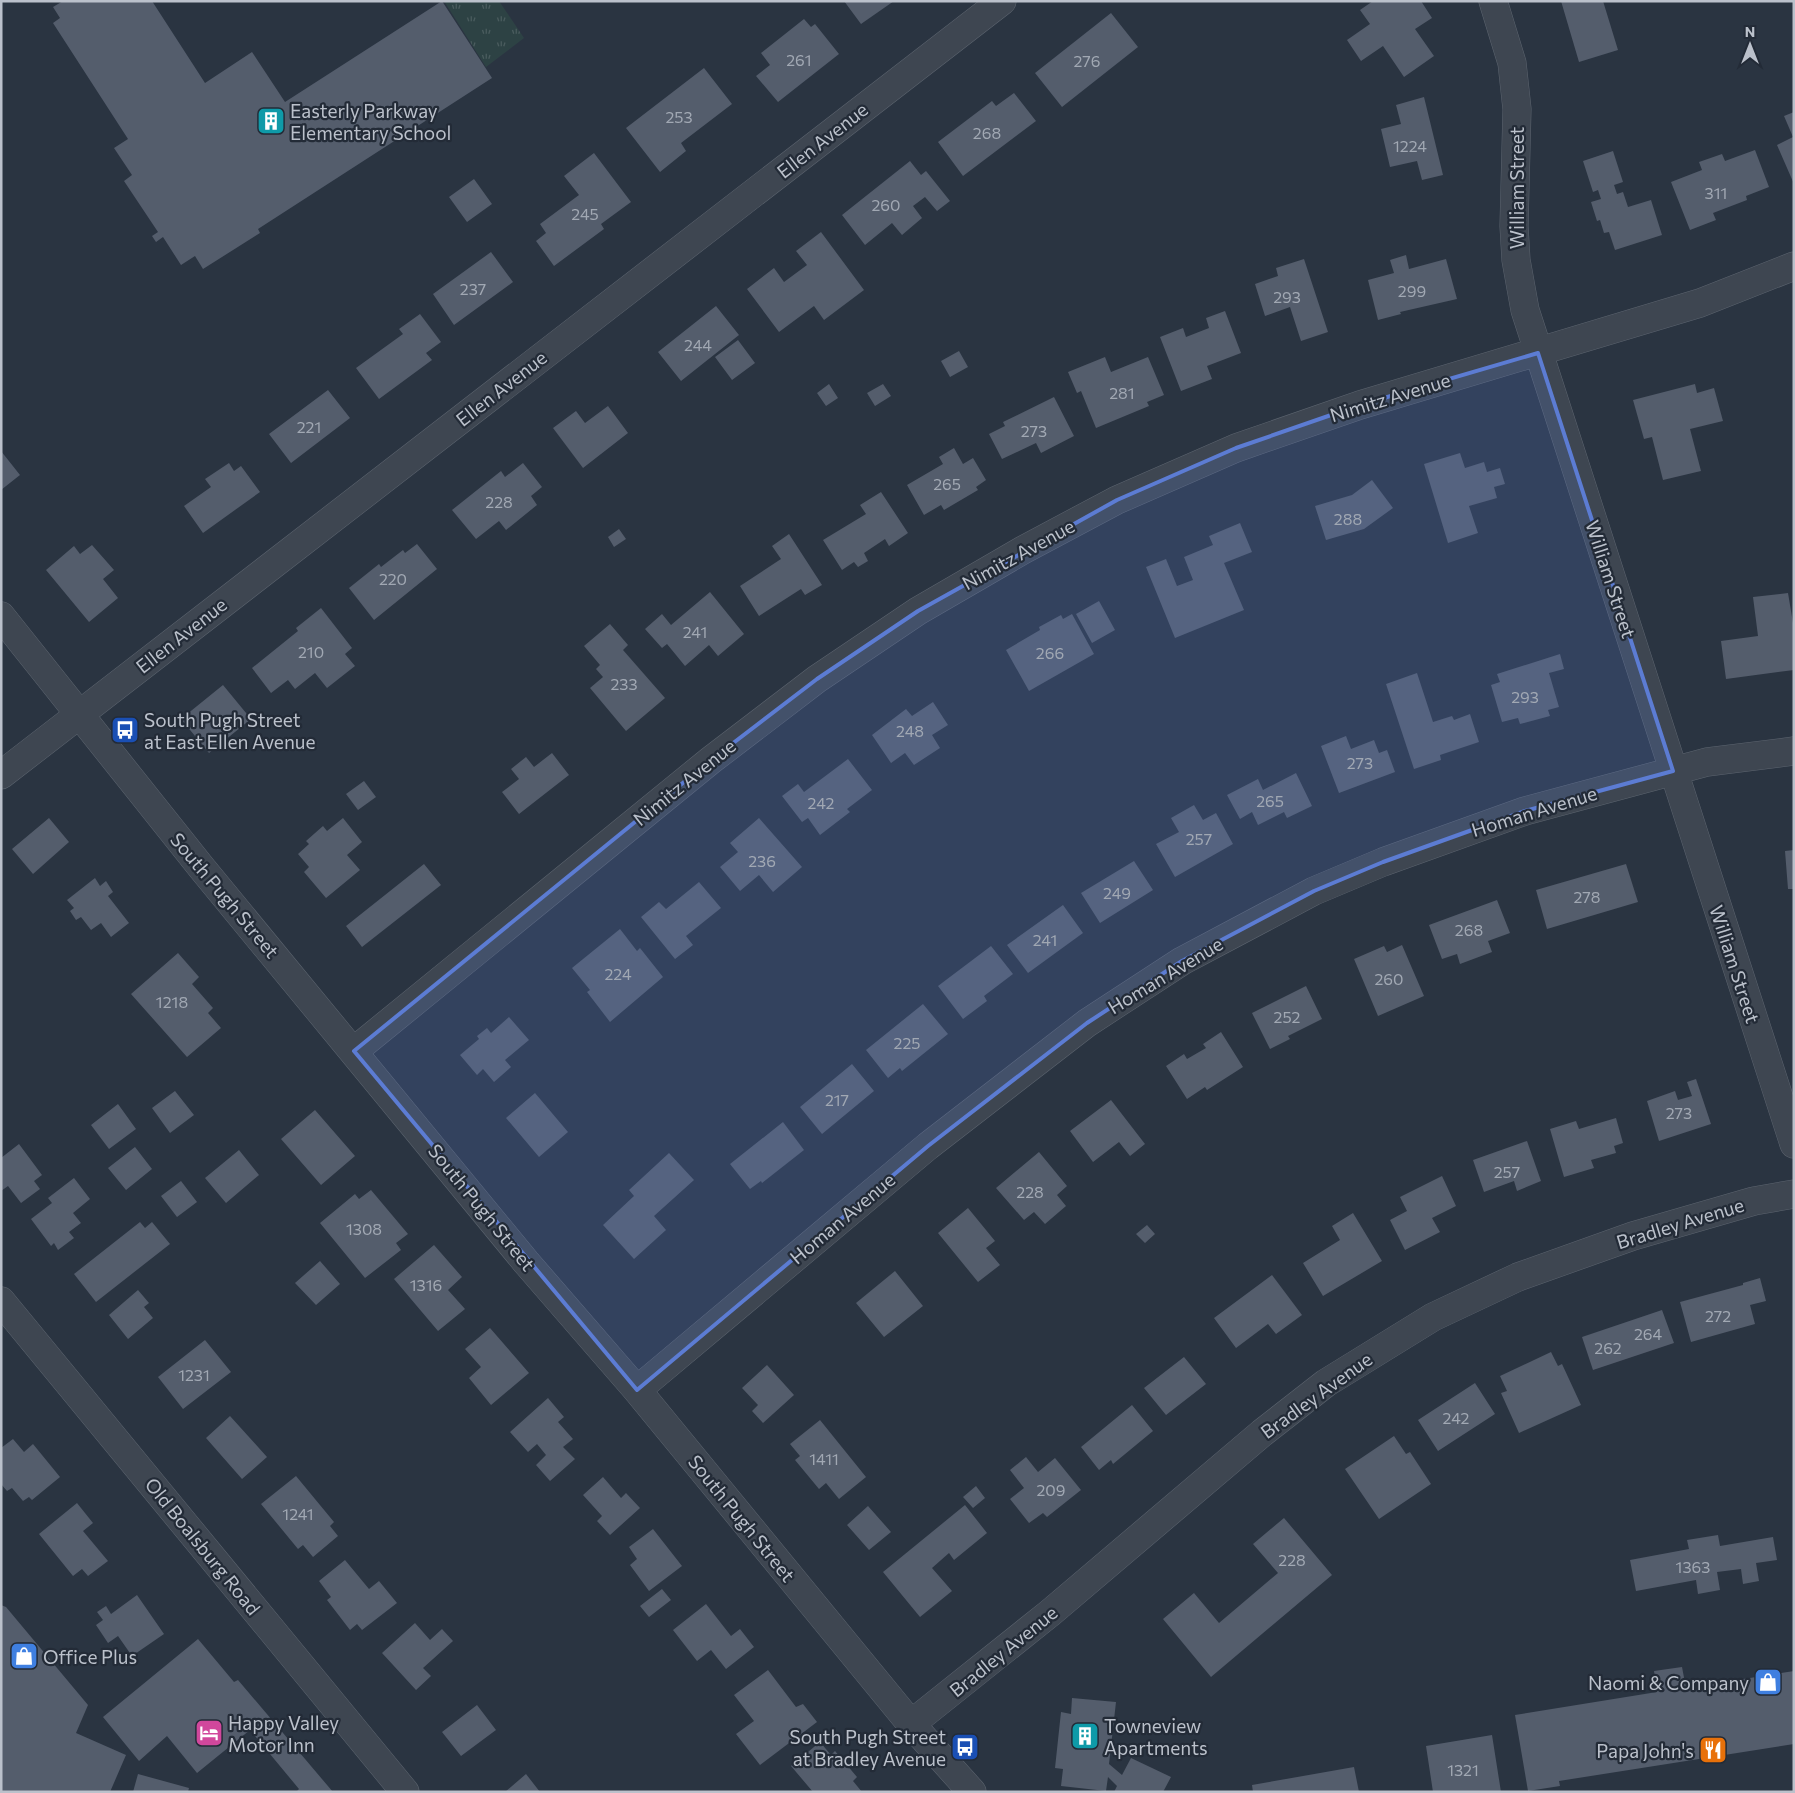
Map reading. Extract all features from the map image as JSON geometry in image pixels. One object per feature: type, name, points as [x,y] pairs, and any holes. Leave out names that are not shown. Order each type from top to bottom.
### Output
[{"type":"street","name":"Ellen Avenue","points":[[1,775],[1002,1]]},
{"type":"street","name":"William Street","points":[[1492,1],[1512,63],[1517,109],[1514,226],[1516,260],[1525,310],[1672,771],[1794,1144]]},
{"type":"street","name":"Nimitz Avenue","points":[[354,1051],[711,760],[817,678],[934,602],[1023,550],[1116,500],[1236,448],[1360,405],[1700,303],[1794,266]]},
{"type":"street","name":"South Pugh Street","points":[[1,616],[201,867],[520,1254],[637,1390],[911,1724],[972,1792]]},
{"type":"street","name":"Homan Avenue","points":[[637,1390],[928,1146],[1087,1023],[1182,962],[1314,891],[1383,862],[1525,811],[1707,762],[1794,751]]},
{"type":"street","name":"Bradley Avenue","points":[[911,1724],[1050,1613],[1270,1427],[1326,1383],[1433,1317],[1518,1277],[1633,1236],[1754,1201],[1794,1194]]},
{"type":"street","name":"Old Boalsburg Road","points":[[1,1300],[405,1792]]},
{"type":"highlighted area","points":[[1538,353],[1673,771],[1525,811],[1383,862],[1314,891],[1182,961],[1087,1023],[928,1146],[637,1390],[354,1051],[711,760],[817,679],[918,611],[1117,500],[1236,448],[1360,405]]},
{"type":"green space","points":[[444,1],[499,1],[524,38],[486,67]]},
{"type":"building","name":"Easterly Parkway Elementary School","points":[[63,1],[152,1],[205,83],[252,52],[285,102],[442,1],[492,78],[258,229],[260,233],[203,269],[195,256],[181,265],[163,237],[156,242],[152,236],[158,232],[124,181],[132,175],[114,148],[128,139],[53,23],[60,18],[53,7]]},
{"type":"building","points":[[844,1],[894,1],[861,24]]},
{"type":"building","points":[[1373,1],[1421,1],[1432,18],[1415,29],[1434,56],[1404,77],[1383,46],[1361,61],[1347,40],[1370,24],[1360,10]]},
{"type":"building","points":[[1561,1],[1603,1],[1618,50],[1579,62]]},
{"type":"building","points":[[1111,13],[1138,47],[1062,107],[1035,73]]},
{"type":"building","points":[[804,19],[811,27],[815,24],[839,54],[778,102],[756,76],[770,65],[761,53]]},
{"type":"building","points":[[704,68],[732,104],[681,143],[686,151],[660,172],[626,128]]},
{"type":"building","points":[[1014,93],[1036,121],[963,176],[938,142],[992,101],[996,106]]},
{"type":"building","points":[[1424,97],[1443,175],[1422,180],[1417,161],[1390,167],[1381,129],[1401,124],[1396,105]]},
{"type":"building","points":[[1794,112],[1794,184],[1777,145],[1793,137],[1784,116]]},
{"type":"building","points":[[1755,150],[1769,187],[1746,196],[1747,200],[1713,213],[1716,220],[1690,230],[1671,182],[1702,170],[1699,162],[1722,154],[1725,161]]},
{"type":"building","points":[[1613,151],[1623,182],[1614,185],[1617,194],[1623,192],[1628,207],[1651,200],[1662,235],[1615,250],[1609,232],[1604,233],[1600,220],[1597,221],[1591,202],[1601,199],[1598,190],[1593,192],[1583,161]]},
{"type":"building","points":[[594,153],[631,202],[601,224],[604,229],[554,266],[536,241],[546,233],[540,224],[579,195],[564,176]]},
{"type":"building","points":[[910,161],[921,175],[926,171],[950,201],[937,211],[925,197],[913,206],[922,218],[902,235],[892,223],[865,245],[842,215]]},
{"type":"building","points":[[474,179],[492,204],[467,222],[449,197]]},
{"type":"building","points":[[821,232],[864,290],[824,320],[814,306],[779,332],[747,289],[774,268],[784,282],[807,265],[796,251]]},
{"type":"building","points":[[491,252],[513,282],[454,325],[433,294]]},
{"type":"building","points":[[1406,255],[1409,269],[1446,259],[1457,299],[1400,312],[1401,314],[1378,320],[1368,280],[1394,273],[1390,260]]},
{"type":"building","points":[[1304,259],[1328,332],[1301,341],[1290,307],[1265,316],[1255,284],[1278,276],[1276,268]]},
{"type":"building","points":[[716,306],[739,335],[681,381],[658,352]]},
{"type":"building","points":[[1225,311],[1241,353],[1207,366],[1212,379],[1181,391],[1160,337],[1183,328],[1186,337],[1209,328],[1206,318]]},
{"type":"building","points":[[420,314],[441,342],[426,353],[432,360],[379,399],[356,368],[403,334],[399,329]]},
{"type":"building","points":[[738,340],[755,363],[732,380],[715,357]]},
{"type":"building","points":[[959,351],[968,367],[950,377],[941,361]]},
{"type":"building","points":[[1105,357],[1111,372],[1148,357],[1164,395],[1147,402],[1149,406],[1096,428],[1081,391],[1077,393],[1068,372]]},
{"type":"building","points":[[829,384],[838,398],[826,406],[817,393]]},
{"type":"building","points":[[883,384],[891,396],[875,406],[867,393]]},
{"type":"building","points":[[1695,384],[1697,393],[1714,388],[1723,421],[1690,429],[1701,471],[1663,480],[1652,437],[1644,439],[1633,400]]},
{"type":"building","points":[[328,390],[350,418],[291,463],[269,434]]},
{"type":"building","points":[[1054,397],[1074,436],[1041,453],[1036,443],[1002,459],[989,434],[1005,426],[1003,422]]},
{"type":"building","points":[[608,406],[628,433],[583,468],[553,428],[576,411],[585,423]]},
{"type":"building","points":[[954,448],[963,464],[973,458],[986,480],[976,487],[978,490],[944,510],[941,505],[924,515],[907,485],[943,464],[939,457]]},
{"type":"building","points":[[1,451],[20,475],[1,490]]},
{"type":"building","points":[[1460,453],[1465,468],[1484,462],[1487,472],[1500,468],[1505,484],[1494,487],[1497,498],[1469,506],[1478,533],[1448,543],[1424,464]]},
{"type":"building","points":[[229,463],[234,471],[241,466],[260,492],[203,533],[184,506],[211,487],[205,479]]},
{"type":"building","points":[[523,463],[542,487],[531,496],[537,505],[506,530],[499,521],[476,539],[452,510],[501,471],[505,477]]},
{"type":"building","points":[[1372,480],[1393,508],[1364,529],[1326,540],[1315,506],[1352,495]]},
{"type":"building","points":[[881,492],[908,533],[889,546],[885,539],[864,553],[868,561],[858,567],[854,562],[842,570],[823,540],[866,514],[860,505]]},
{"type":"building","points":[[1240,523],[1252,552],[1224,563],[1244,610],[1175,638],[1146,567],[1166,559],[1177,586],[1193,580],[1184,557],[1213,545],[1209,536]]},
{"type":"building","points":[[619,529],[626,539],[614,547],[608,537]]},
{"type":"building","points":[[789,534],[822,585],[805,595],[801,589],[759,616],[740,586],[781,559],[772,546]]},
{"type":"building","points":[[417,544],[437,569],[374,620],[349,588],[379,564],[381,567],[403,550],[405,553]]},
{"type":"building","points":[[92,545],[114,570],[103,579],[118,598],[89,622],[46,570],[74,546],[80,554]]},
{"type":"building","points":[[710,592],[744,634],[718,656],[709,645],[685,666],[667,644],[662,648],[645,629],[662,614],[671,625]]},
{"type":"building","points":[[1788,593],[1794,629],[1794,670],[1726,679],[1721,641],[1758,636],[1753,597]]},
{"type":"building","points":[[1099,601],[1115,630],[1092,643],[1076,614]]},
{"type":"building","points":[[321,608],[352,648],[345,654],[355,666],[327,688],[315,673],[295,689],[288,680],[271,693],[252,668],[298,631],[296,628]]},
{"type":"building","points":[[1072,614],[1094,654],[1029,691],[1006,650],[1040,630],[1039,627],[1061,615],[1063,619]]},
{"type":"building","points":[[610,624],[628,645],[623,650],[665,698],[626,731],[590,688],[603,677],[596,669],[600,665],[584,646]]},
{"type":"building","points":[[1560,654],[1564,669],[1549,673],[1559,707],[1548,710],[1550,716],[1520,724],[1518,718],[1502,722],[1491,685],[1500,682],[1497,674]]},
{"type":"building","points":[[1417,673],[1433,722],[1452,716],[1454,720],[1470,714],[1479,742],[1440,755],[1441,760],[1414,769],[1386,684]]},
{"type":"building","points":[[223,685],[251,719],[209,753],[181,719]]},
{"type":"building","points":[[933,702],[948,725],[932,735],[940,748],[914,765],[905,753],[891,763],[872,735],[906,709],[912,716]]},
{"type":"building","points":[[1346,736],[1351,749],[1374,740],[1379,753],[1387,750],[1395,772],[1339,793],[1321,746]]},
{"type":"building","points":[[552,753],[569,775],[519,814],[502,792],[519,779],[511,769],[526,757],[534,767]]},
{"type":"building","points":[[848,759],[872,790],[847,809],[850,812],[820,835],[808,818],[802,822],[782,796],[798,784],[804,792]]},
{"type":"building","points":[[1296,773],[1312,806],[1287,818],[1284,812],[1258,825],[1252,812],[1240,819],[1227,795],[1258,779],[1263,790]]},
{"type":"building","points":[[364,781],[376,797],[358,810],[346,794]]},
{"type":"building","points":[[1194,805],[1203,820],[1216,813],[1233,844],[1175,877],[1156,844],[1179,832],[1171,818]]},
{"type":"building","points":[[49,818],[69,842],[33,874],[12,849]]},
{"type":"building","points":[[343,818],[362,842],[347,855],[360,870],[326,898],[304,872],[309,867],[298,854],[309,844],[306,841],[323,826],[327,831]]},
{"type":"building","points":[[759,818],[802,867],[773,892],[759,875],[740,891],[720,867],[738,852],[730,843]]},
{"type":"building","points":[[1794,850],[1794,889],[1788,889],[1785,851]]},
{"type":"building","points":[[1134,861],[1153,890],[1100,923],[1081,893]]},
{"type":"building","points":[[424,864],[441,885],[362,947],[346,926]]},
{"type":"building","points":[[1626,864],[1638,902],[1547,929],[1536,890]]},
{"type":"building","points":[[95,878],[100,886],[106,881],[113,892],[108,896],[129,923],[111,937],[101,923],[91,930],[81,917],[76,920],[70,911],[74,908],[67,900]]},
{"type":"building","points":[[699,882],[721,908],[686,936],[693,945],[675,959],[641,917],[659,902],[666,909]]},
{"type":"building","points":[[1497,900],[1510,933],[1488,941],[1492,952],[1460,964],[1457,954],[1442,959],[1429,925]]},
{"type":"building","points":[[1063,905],[1083,933],[1028,973],[1007,945]]},
{"type":"building","points":[[620,929],[637,951],[640,948],[663,977],[610,1022],[587,992],[590,990],[572,968]]},
{"type":"building","points":[[1402,945],[1424,996],[1378,1016],[1354,959],[1384,946],[1387,952]]},
{"type":"building","points":[[991,946],[1013,974],[984,996],[987,1001],[963,1019],[938,986]]},
{"type":"building","points":[[178,953],[199,977],[192,984],[213,1008],[208,1013],[221,1028],[187,1057],[131,994]]},
{"type":"building","points":[[1306,986],[1322,1019],[1288,1036],[1290,1039],[1270,1049],[1252,1013]]},
{"type":"building","points":[[923,1004],[948,1034],[902,1071],[900,1068],[888,1078],[866,1050]]},
{"type":"building","points":[[509,1017],[529,1040],[505,1060],[511,1067],[494,1082],[483,1069],[477,1075],[460,1055],[479,1039],[477,1036],[487,1028],[491,1033]]},
{"type":"building","points":[[1221,1032],[1243,1067],[1207,1090],[1205,1087],[1187,1099],[1166,1066],[1184,1054],[1187,1059],[1206,1048],[1203,1044]]},
{"type":"building","points":[[852,1064],[874,1091],[822,1134],[800,1107]]},
{"type":"building","points":[[1696,1079],[1711,1124],[1659,1141],[1647,1101],[1675,1091],[1678,1100],[1692,1096],[1687,1082]]},
{"type":"building","points":[[175,1091],[194,1115],[170,1133],[152,1108]]},
{"type":"building","points":[[535,1093],[568,1132],[539,1157],[506,1118]]},
{"type":"building","points":[[1111,1100],[1145,1144],[1130,1156],[1119,1142],[1093,1162],[1070,1131]]},
{"type":"building","points":[[118,1104],[136,1129],[109,1149],[91,1125]]},
{"type":"building","points":[[315,1110],[355,1156],[321,1185],[281,1139]]},
{"type":"building","points":[[1616,1118],[1623,1143],[1614,1146],[1616,1153],[1591,1160],[1594,1168],[1564,1177],[1550,1129],[1576,1121],[1579,1129]]},
{"type":"building","points":[[783,1122],[804,1150],[762,1183],[761,1181],[750,1189],[730,1164]]},
{"type":"building","points":[[1527,1141],[1541,1181],[1517,1191],[1514,1181],[1484,1192],[1473,1160]]},
{"type":"building","points":[[19,1144],[42,1175],[34,1181],[40,1189],[21,1203],[8,1186],[1,1191],[1,1158]]},
{"type":"building","points":[[135,1147],[152,1169],[126,1190],[108,1168]]},
{"type":"building","points":[[239,1150],[259,1175],[226,1203],[205,1178]]},
{"type":"building","points":[[1039,1152],[1067,1186],[1057,1195],[1066,1206],[1045,1224],[1034,1212],[1024,1220],[996,1188]]},
{"type":"building","points":[[669,1153],[694,1180],[654,1216],[666,1230],[634,1259],[603,1225],[634,1196],[629,1190]]},
{"type":"building","points":[[1442,1176],[1456,1206],[1432,1218],[1440,1232],[1405,1250],[1390,1220],[1407,1211],[1400,1197]]},
{"type":"building","points":[[74,1178],[90,1199],[73,1213],[81,1223],[69,1232],[74,1238],[58,1250],[54,1243],[51,1246],[31,1219],[52,1203],[48,1198]]},
{"type":"building","points":[[181,1181],[197,1202],[177,1217],[161,1196]]},
{"type":"building","points":[[371,1190],[408,1234],[396,1243],[401,1250],[365,1278],[320,1223],[355,1194],[359,1199]]},
{"type":"building","points":[[968,1208],[995,1241],[986,1248],[1000,1265],[978,1282],[938,1233]]},
{"type":"building","points":[[1353,1213],[1382,1261],[1323,1296],[1303,1263],[1340,1240],[1332,1226]]},
{"type":"building","points":[[140,1222],[145,1228],[152,1222],[170,1244],[96,1302],[74,1274]]},
{"type":"building","points":[[1147,1225],[1155,1234],[1145,1243],[1136,1234]]},
{"type":"building","points":[[434,1245],[462,1277],[448,1290],[465,1309],[438,1331],[394,1279]]},
{"type":"building","points":[[320,1261],[340,1284],[316,1305],[295,1283]]},
{"type":"building","points":[[895,1271],[923,1306],[884,1337],[856,1303]]},
{"type":"building","points":[[1272,1275],[1302,1315],[1276,1334],[1268,1324],[1236,1348],[1214,1318]]},
{"type":"building","points":[[1760,1278],[1766,1301],[1750,1305],[1755,1324],[1691,1342],[1680,1302],[1743,1285],[1743,1283]]},
{"type":"building","points":[[138,1290],[149,1303],[144,1307],[153,1318],[128,1339],[109,1315]]},
{"type":"building","points":[[1662,1310],[1674,1343],[1593,1370],[1582,1337]]},
{"type":"building","points":[[490,1328],[529,1373],[491,1405],[469,1378],[481,1367],[465,1349]]},
{"type":"building","points":[[205,1340],[231,1372],[183,1409],[158,1377]]},
{"type":"building","points":[[1551,1352],[1558,1366],[1562,1364],[1581,1405],[1519,1433],[1501,1393],[1507,1391],[1500,1376]]},
{"type":"building","points":[[1184,1357],[1206,1384],[1166,1415],[1144,1388]]},
{"type":"building","points":[[767,1365],[794,1395],[763,1423],[752,1411],[758,1405],[742,1388]]},
{"type":"building","points":[[1475,1383],[1495,1414],[1438,1451],[1418,1420]]},
{"type":"building","points":[[548,1398],[564,1417],[558,1422],[573,1439],[563,1447],[575,1459],[550,1481],[536,1465],[546,1455],[537,1444],[528,1452],[510,1432]]},
{"type":"building","points":[[1132,1405],[1153,1431],[1113,1464],[1111,1460],[1099,1470],[1081,1447]]},
{"type":"building","points":[[230,1416],[267,1457],[242,1479],[206,1438]]},
{"type":"building","points":[[820,1420],[866,1477],[839,1499],[826,1483],[819,1489],[795,1460],[800,1456],[790,1444]]},
{"type":"building","points":[[1394,1436],[1406,1454],[1410,1452],[1431,1484],[1379,1519],[1345,1469]]},
{"type":"building","points":[[13,1439],[24,1452],[33,1444],[60,1477],[32,1500],[29,1497],[23,1501],[12,1488],[7,1491],[1,1484],[1,1448]]},
{"type":"building","points":[[1026,1457],[1038,1472],[1055,1458],[1081,1490],[1047,1517],[1043,1513],[1029,1523],[1010,1499],[1024,1488],[1010,1470]]},
{"type":"building","points":[[296,1476],[334,1522],[330,1526],[338,1536],[313,1557],[303,1545],[298,1549],[261,1504]]},
{"type":"building","points":[[603,1477],[621,1498],[626,1493],[640,1508],[610,1535],[597,1521],[602,1516],[583,1495]]},
{"type":"building","points":[[976,1486],[985,1498],[973,1508],[963,1497]]},
{"type":"building","points":[[77,1503],[93,1523],[83,1531],[108,1561],[88,1576],[82,1569],[73,1576],[39,1534]]},
{"type":"building","points":[[965,1505],[987,1533],[954,1560],[949,1553],[932,1568],[952,1591],[920,1617],[883,1572]]},
{"type":"building","points":[[868,1506],[891,1532],[869,1550],[847,1525]]},
{"type":"building","points":[[1284,1518],[1332,1575],[1211,1677],[1163,1619],[1194,1593],[1219,1623],[1278,1573],[1253,1544]]},
{"type":"building","points":[[653,1529],[682,1566],[649,1591],[630,1565],[637,1559],[629,1547]]},
{"type":"building","points":[[1718,1535],[1720,1546],[1773,1537],[1777,1560],[1756,1563],[1759,1581],[1743,1584],[1741,1569],[1717,1572],[1720,1590],[1698,1594],[1696,1580],[1636,1591],[1630,1560],[1689,1549],[1687,1540]]},
{"type":"building","points":[[345,1560],[369,1589],[379,1581],[397,1603],[362,1630],[357,1624],[350,1630],[327,1600],[331,1597],[319,1581]]},
{"type":"building","points":[[662,1589],[671,1600],[649,1617],[640,1606]]},
{"type":"building","points":[[137,1595],[164,1634],[132,1656],[118,1636],[108,1643],[96,1625],[103,1620],[97,1612],[106,1606],[111,1614]]},
{"type":"building","points":[[706,1604],[731,1636],[740,1629],[754,1647],[726,1669],[711,1650],[697,1661],[673,1630]]},
{"type":"building","name":"Office Plus","points":[[1,1605],[6,1607],[88,1705],[76,1733],[126,1755],[110,1792],[1,1792]]},
{"type":"building","points":[[415,1623],[430,1640],[442,1629],[453,1641],[423,1668],[431,1676],[416,1690],[382,1653]]},
{"type":"building","points":[[198,1639],[234,1682],[238,1680],[333,1792],[296,1792],[299,1789],[250,1730],[197,1773],[167,1736],[139,1761],[103,1717]]},
{"type":"building","points":[[1682,1667],[1686,1688],[1794,1671],[1794,1744],[1559,1781],[1560,1786],[1528,1791],[1515,1715],[1657,1692],[1654,1671]]},
{"type":"building","points":[[768,1670],[796,1707],[803,1704],[817,1722],[760,1765],[736,1734],[754,1721],[734,1695]]},
{"type":"building","name":"Towneview Apartments","points":[[1072,1698],[1116,1702],[1109,1764],[1122,1775],[1131,1758],[1171,1777],[1163,1792],[1114,1792],[1117,1786],[1108,1777],[1106,1791],[1061,1786],[1063,1769],[1055,1768],[1061,1712],[1071,1714]]},
{"type":"building","points":[[477,1705],[496,1730],[461,1756],[442,1732]]},
{"type":"building","points":[[1492,1735],[1501,1792],[1433,1792],[1426,1746]]},
{"type":"building","points":[[820,1742],[831,1755],[835,1751],[857,1777],[853,1781],[862,1792],[813,1792],[791,1766]]},
{"type":"building","points":[[1354,1767],[1359,1792],[1253,1792],[1252,1785]]},
{"type":"building","points":[[138,1774],[189,1788],[188,1792],[133,1792]]},
{"type":"building","points":[[526,1774],[540,1792],[505,1792]]},
{"type":"place","name":"Easterly Parkway Elementary School","points":[[271,121]]},
{"type":"place","name":"South Pugh Street at East Ellen Avenue","points":[[125,730]]},
{"type":"place","name":"Office Plus","points":[[24,1656]]},
{"type":"place","name":"Naomi & Company","points":[[1768,1682]]},
{"type":"place","name":"Happy Valley Motor Inn","points":[[209,1733]]},
{"type":"place","name":"Towneview Apartments","points":[[1085,1736]]},
{"type":"place","name":"South Pugh Street at Bradley Avenue","points":[[965,1747]]},
{"type":"place","name":"Papa John's","points":[[1713,1750]]}]
